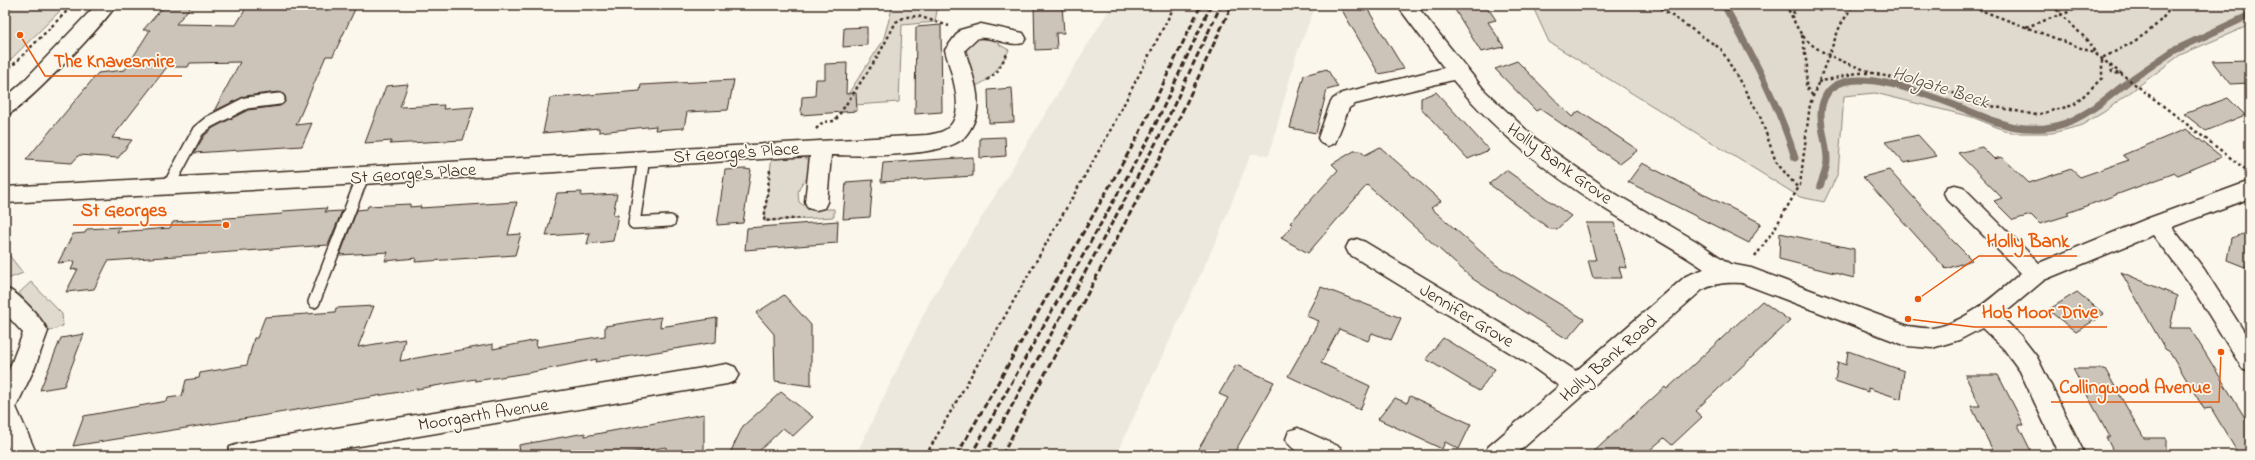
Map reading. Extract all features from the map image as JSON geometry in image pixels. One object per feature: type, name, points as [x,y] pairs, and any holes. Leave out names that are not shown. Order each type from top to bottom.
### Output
[{"type":"street","points":[[5,109],[28,89],[107,5]]},
{"type":"street","name":"Holly Bank Grove","points":[[1406,5],[1458,72],[1502,119],[1528,143],[1625,210],[1734,273],[1907,336],[1932,338],[1952,333],[1985,316],[2036,274],[2157,224],[2250,189]]},
{"type":"street","points":[[968,35],[981,29],[1016,38]]},
{"type":"street","name":"St George's Place","points":[[5,195],[363,176],[798,148],[856,148],[941,140],[954,134],[963,123],[968,107],[966,90],[954,50],[961,37],[968,35]]},
{"type":"street","points":[[1328,138],[1340,104],[1350,98],[1458,72]]},
{"type":"street","name":"St George's Place","points":[[816,202],[821,147]]},
{"type":"street","points":[[1955,194],[2036,274]]},
{"type":"street","points":[[2157,224],[2196,276],[2250,360]]},
{"type":"street","name":"Jennifer Grove","points":[[1357,248],[1535,356],[1576,385]]},
{"type":"street","name":"Holly Bank Road","points":[[1497,455],[1694,283],[1710,275],[1734,273]]},
{"type":"street","points":[[5,297],[36,331],[23,367],[5,406]]},
{"type":"street","points":[[1985,316],[2012,342],[2029,364],[2072,455]]},
{"type":"street","name":"Moorgarth Avenue","points":[[239,455],[727,374]]},
{"type":"street","points":[[5,409],[24,455]]},
{"type":"street","points":[[1298,439],[1331,455]]},
{"type":"lane","points":[[168,187],[198,131],[209,122],[246,103],[279,100]]},
{"type":"lane","points":[[644,158],[634,223],[670,221]]},
{"type":"lane","points":[[314,302],[363,176]]},
{"type":"path","points":[[5,73],[73,5]]},
{"type":"path","points":[[926,455],[1109,133],[1175,5]]},
{"type":"path","points":[[1656,5],[1721,49],[1760,116],[1776,162],[1798,188]]},
{"type":"path","points":[[1785,5],[1794,15]]},
{"type":"path","points":[[1792,5],[1794,15],[1802,35],[1807,66],[1806,87],[1813,96]]},
{"type":"path","points":[[1734,273],[1775,228],[1800,185],[1810,104],[1840,26],[1853,5]]},
{"type":"path","points":[[1967,5],[2097,54]]},
{"type":"path","points":[[2052,5],[2086,39],[2097,54],[2250,173]]},
{"type":"path","points":[[2059,5],[2061,14]]},
{"type":"path","points":[[2026,27],[2088,5]]},
{"type":"path","points":[[2102,58],[2132,44],[2149,31],[2172,5]]},
{"type":"path","points":[[798,148],[823,122],[835,121],[885,45],[892,26],[900,19],[912,16],[928,16],[968,35]]},
{"type":"path","points":[[1802,35],[1829,54],[1873,73],[1950,92],[1986,105],[2036,115],[2074,105],[2102,78],[2102,58]]},
{"type":"path","points":[[966,90],[981,84],[997,72],[1016,38]]},
{"type":"path","points":[[2110,64],[2112,72],[2125,76]]},
{"type":"path","points":[[1818,82],[1857,73],[1873,73]]},
{"type":"shaded area","points":[[5,5],[66,5],[5,65]]},
{"type":"shaded area","points":[[893,5],[938,5],[935,22],[902,25],[899,102],[840,106],[883,41]]},
{"type":"shaded area","points":[[1112,5],[1316,5],[1297,53],[1269,155],[1251,154],[1217,239],[1116,455],[856,455],[929,303]]},
{"type":"shaded area","points":[[1532,5],[2250,5],[2250,25],[2180,55],[2104,112],[2080,126],[2052,133],[2011,133],[1972,117],[1875,93],[1844,96],[1838,173],[1824,202],[1800,197],[1549,42]]},
{"type":"shaded area","points":[[974,37],[996,38],[1000,45],[1009,50],[995,72],[985,81],[973,87],[962,48]]},
{"type":"shaded area","points":[[788,155],[806,158],[813,165],[811,175],[802,183],[798,192],[799,202],[808,209],[834,209],[834,217],[764,221],[772,156]]},
{"type":"shaded area","points":[[5,250],[23,273],[5,280]]},
{"type":"shaded area","points":[[31,282],[62,314],[63,326],[45,333],[45,328],[19,293]]},
{"type":"building","points":[[165,5],[192,5],[176,24],[236,25],[248,5],[357,5],[333,56],[326,56],[296,125],[312,123],[302,146],[194,153],[204,136],[213,128],[248,110],[280,106],[286,99],[284,95],[279,92],[245,96],[214,111],[240,62],[190,63],[188,67],[167,67],[112,138],[132,140],[118,158],[79,155],[72,163],[26,160],[98,73],[125,70],[150,30],[143,30]]},
{"type":"building","points":[[1034,5],[1062,5],[1064,33],[1056,33],[1057,49],[1035,50]]},
{"type":"building","points":[[1339,5],[1365,5],[1404,69],[1379,74]]},
{"type":"building","points":[[1452,5],[1486,5],[1496,20],[1488,22],[1504,47],[1481,52]]},
{"type":"building","points":[[941,25],[942,112],[915,114],[916,27]]},
{"type":"building","points":[[867,27],[867,45],[843,47],[844,28]]},
{"type":"building","points":[[2250,60],[2250,83],[2230,84],[2212,61]]},
{"type":"building","points":[[1517,61],[1572,117],[1579,111],[1638,150],[1620,164],[1540,109],[1536,111],[1495,69]]},
{"type":"building","points":[[847,63],[846,94],[856,93],[857,111],[801,115],[802,97],[815,96],[816,79],[825,79],[825,64]]},
{"type":"building","points":[[1327,69],[1338,87],[1327,90],[1316,133],[1290,128],[1304,75]]},
{"type":"building","points":[[734,80],[728,110],[687,112],[684,128],[655,130],[656,126],[599,132],[599,128],[543,133],[550,98],[640,91],[641,85]]},
{"type":"building","points":[[408,84],[400,107],[444,105],[443,109],[474,107],[463,140],[390,144],[392,141],[365,143],[386,86]]},
{"type":"building","points":[[1012,88],[1014,122],[989,123],[988,90]]},
{"type":"building","points":[[1436,92],[1489,150],[1468,159],[1421,108],[1421,98]]},
{"type":"building","points":[[2228,98],[2245,115],[2206,131],[2184,114]]},
{"type":"building","points":[[2186,129],[2222,157],[2178,175],[2175,173],[2067,213],[2069,215],[2040,224],[2031,215],[2013,220],[1994,201],[2002,198],[1958,153],[1982,147],[1994,159],[2002,157],[2029,183],[2071,169],[2080,177],[2129,160],[2123,155]]},
{"type":"building","points":[[1918,135],[1937,156],[1904,163],[1885,142]]},
{"type":"building","points":[[1005,137],[1006,156],[980,158],[980,138]]},
{"type":"building","points":[[1380,147],[1441,201],[1431,208],[1496,265],[1584,319],[1567,339],[1473,279],[1367,185],[1308,253],[1281,238],[1293,225],[1290,223],[1338,170],[1332,164],[1354,151],[1360,151],[1365,155]]},
{"type":"building","points":[[973,157],[973,176],[881,182],[883,163]]},
{"type":"building","points":[[1642,163],[1761,223],[1749,243],[1628,182]]},
{"type":"building","points":[[725,170],[751,170],[743,223],[717,225]]},
{"type":"building","points":[[1506,170],[1571,216],[1557,229],[1550,229],[1489,184]]},
{"type":"building","points":[[1889,170],[1972,260],[1946,269],[1863,177]]},
{"type":"building","points":[[873,180],[870,217],[843,219],[846,182]]},
{"type":"building","points":[[582,192],[581,196],[617,194],[613,215],[618,215],[613,241],[587,244],[590,233],[546,236],[557,193]]},
{"type":"building","points":[[517,202],[508,235],[521,234],[515,255],[415,262],[416,258],[385,261],[388,252],[340,255],[357,210],[367,209],[368,206],[410,204],[410,207],[421,206],[420,208]]},
{"type":"building","points":[[327,208],[325,212],[342,211],[328,245],[108,261],[94,289],[66,292],[78,269],[71,270],[75,261],[58,263],[73,234],[85,233],[87,229],[120,227],[117,232],[170,228],[173,222],[282,214],[283,211]]},
{"type":"building","points":[[838,221],[837,243],[745,250],[747,228]]},
{"type":"building","points":[[1586,223],[1614,223],[1627,268],[1619,267],[1622,278],[1593,278],[1588,260],[1596,260]]},
{"type":"building","points":[[2250,232],[2250,269],[2227,260],[2231,238]]},
{"type":"building","points":[[1780,233],[1854,249],[1854,278],[1779,259]]},
{"type":"building","points":[[2121,272],[2177,296],[2170,328],[2190,328],[2250,426],[2250,455],[2239,455],[2211,408],[2204,409],[2170,352],[2165,349]]},
{"type":"building","points":[[1321,287],[1401,318],[1391,340],[1372,333],[1368,341],[1339,329],[1321,363],[1370,386],[1360,410],[1288,376],[1319,321],[1306,316]]},
{"type":"building","points":[[2077,292],[2104,314],[2076,332],[2048,310]]},
{"type":"building","points":[[784,295],[811,325],[811,386],[775,381],[774,334],[756,313]]},
{"type":"building","points":[[1762,301],[1790,321],[1695,411],[1702,417],[1672,445],[1664,438],[1644,455],[1590,455],[1665,387],[1667,389]]},
{"type":"building","points":[[374,306],[358,347],[405,339],[400,361],[493,344],[493,349],[537,340],[536,347],[605,336],[605,326],[661,317],[660,327],[717,318],[716,342],[596,362],[597,359],[533,372],[475,381],[475,379],[255,417],[73,446],[84,416],[167,401],[168,398],[182,396],[186,380],[199,378],[200,373],[247,365],[254,338],[257,338],[265,317],[335,312],[336,308]]},
{"type":"building","points":[[84,334],[64,386],[40,390],[61,338]]},
{"type":"building","points":[[1443,338],[1495,369],[1479,391],[1426,359]]},
{"type":"building","points":[[1848,351],[1904,371],[1901,399],[1868,388],[1868,392],[1835,381],[1838,362],[1846,365]]},
{"type":"building","points":[[1236,365],[1274,382],[1233,455],[1195,455],[1228,398],[1219,394]]},
{"type":"building","points":[[2073,369],[2105,369],[2144,438],[2166,438],[2166,455],[2115,455],[2106,437],[2110,437]]},
{"type":"building","points":[[1965,375],[1998,375],[2024,425],[2018,425],[2033,455],[1995,455],[1971,406],[1980,406]]},
{"type":"building","points":[[781,392],[813,417],[793,436],[783,428],[755,455],[729,455],[743,426]]},
{"type":"building","points":[[1410,396],[1471,424],[1459,449],[1445,442],[1442,449],[1378,419],[1395,398],[1407,403]]},
{"type":"building","points":[[704,414],[704,451],[681,455],[666,455],[666,447],[618,455],[520,455],[519,445],[585,433],[585,436]]},
{"type":"waterway","points":[[1724,5],[1773,99],[1795,158]]},
{"type":"waterway","name":"Holgate Beck","points":[[2132,79],[2173,51],[2250,15]]},
{"type":"waterway","name":"Holgate Beck","points":[[1820,186],[1826,170],[1827,160],[1821,120],[1822,105],[1825,97],[1837,84],[1857,80],[1881,82],[1935,98],[2005,125],[2022,128],[2045,128],[2057,126],[2079,117],[2129,81]]},
{"type":"railway","points":[[957,455],[1138,136],[1201,5]]},
{"type":"railway","points":[[971,455],[1150,136],[1211,5]]},
{"type":"railway","points":[[985,455],[1158,139],[1221,5]]},
{"type":"railway","points":[[1002,455],[1169,140],[1232,5]]},
{"type":"place","name":"The Knavesmire","points":[[20,35]]},
{"type":"place","name":"St Georges","points":[[226,225]]},
{"type":"place","name":"Holly Bank","points":[[1918,299]]},
{"type":"place","name":"Hob Moor Drive","points":[[1908,319]]},
{"type":"place","name":"Collingwood Avenue","points":[[2221,352]]}]
